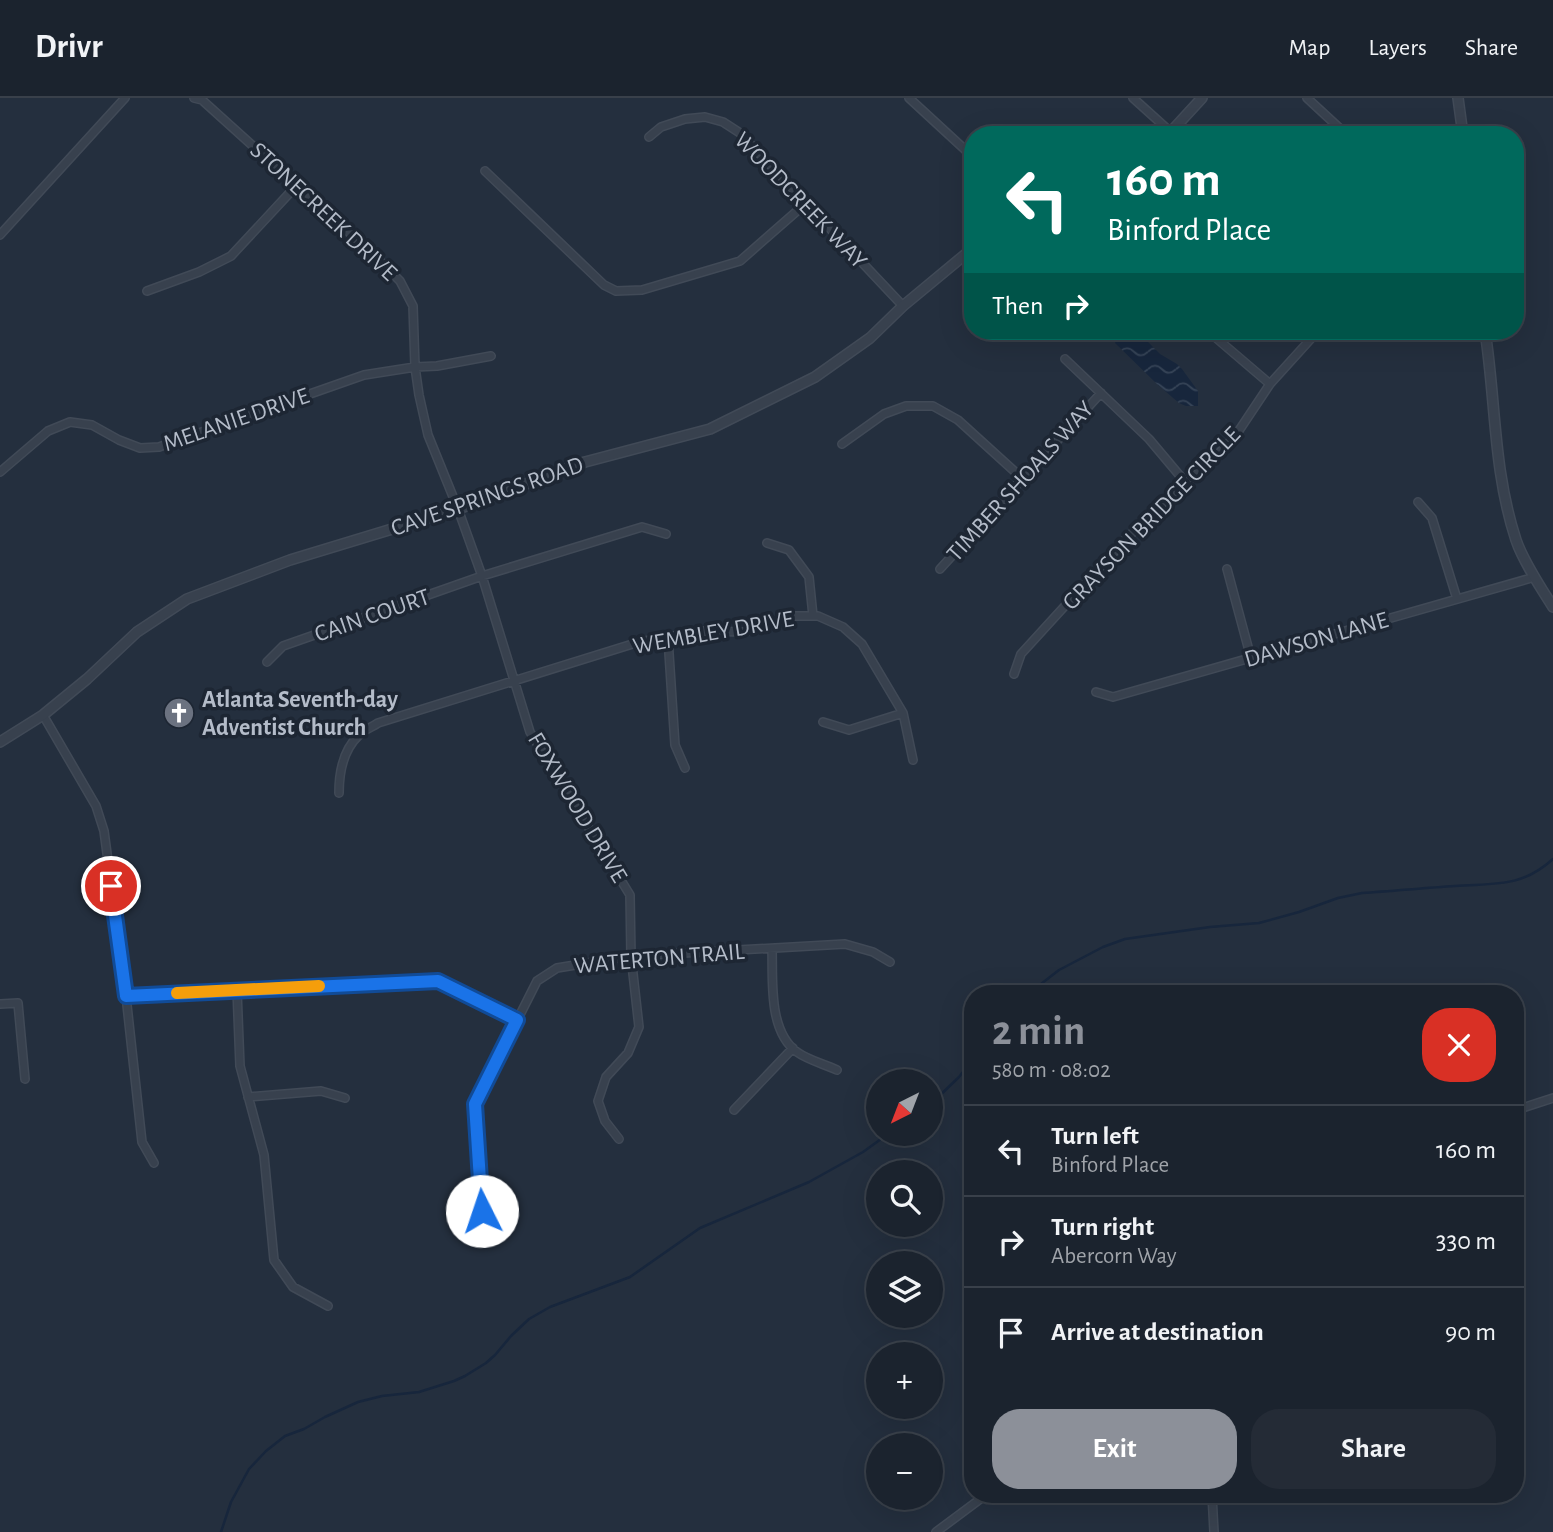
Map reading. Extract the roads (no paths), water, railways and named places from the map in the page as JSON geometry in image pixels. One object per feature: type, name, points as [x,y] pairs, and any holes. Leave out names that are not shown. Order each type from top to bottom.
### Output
[{"type":"street","points":[[0,235],[125,98]]},
{"type":"street","name":"STONECREEK DRIVE","points":[[194,98],[202,100],[400,281],[413,306],[415,367],[428,435],[458,509]]},
{"type":"street","points":[[909,98],[964,149]]},
{"type":"street","points":[[1133,98],[1163,126]]},
{"type":"street","points":[[1178,126],[1202,98]]},
{"type":"street","points":[[1307,98],[1337,126]]},
{"type":"street","points":[[1458,98],[1462,126]]},
{"type":"street","name":"WOODCREEK WAY","points":[[649,137],[661,127],[685,119],[705,117],[723,122],[740,133],[903,306]]},
{"type":"street","points":[[485,171],[604,285],[616,291],[642,289],[740,261],[805,204]]},
{"type":"street","points":[[147,291],[199,272],[230,256],[297,185]]},
{"type":"street","name":"CAVE SPRINGS ROAD","points":[[0,742],[43,715],[87,679],[137,632],[187,599],[290,560],[458,509],[585,462],[710,429],[815,377],[870,338],[903,306],[964,255]]},
{"type":"street","points":[[1219,340],[1270,384]]},
{"type":"street","name":"GRAYSON BRIDGE CIRCLE","points":[[1014,674],[1021,654],[1126,539],[1168,498],[1211,462],[1236,435],[1270,384],[1310,340]]},
{"type":"street","points":[[1486,340],[1501,484],[1517,543],[1553,607]]},
{"type":"street","name":"MELANIE DRIVE","points":[[0,472],[48,431],[70,422],[92,425],[140,448],[159,447],[365,375],[491,356]]},
{"type":"street","points":[[1065,359],[1149,439],[1186,483]]},
{"type":"street","name":"TIMBER SHOALS WAY","points":[[940,569],[1101,393]]},
{"type":"street","points":[[842,444],[884,414],[906,406],[933,406],[958,420],[1023,479]]},
{"type":"street","points":[[1419,502],[1432,518],[1457,599]]},
{"type":"street","name":"FOXWOOD DRIVE","points":[[458,509],[482,576],[530,732],[630,895],[631,957],[639,1027],[628,1053],[606,1077],[598,1101],[605,1121],[619,1139]]},
{"type":"street","name":"CAIN COURT","points":[[267,662],[284,646],[482,576],[642,527],[666,534]]},
{"type":"street","points":[[767,543],[789,550],[809,577],[813,616]]},
{"type":"street","points":[[1227,569],[1251,658]]},
{"type":"street","name":"DAWSON LANE","points":[[1097,692],[1113,697],[1535,576]]},
{"type":"street","name":"WEMBLEY DRIVE","points":[[339,793],[339,774],[349,747],[359,734],[378,723],[639,642],[704,631],[744,632],[793,616],[818,616],[843,627],[862,644],[903,713],[913,760]]},
{"type":"street","points":[[668,638],[675,745],[685,768]]},
{"type":"street","points":[[823,722],[849,730],[903,713]]},
{"type":"street","points":[[43,715],[96,806],[104,831],[142,1142],[154,1163]]},
{"type":"street","name":"WATERTON TRAIL","points":[[470,1241],[482,1211],[475,1104],[537,981],[557,968],[631,957],[845,944],[873,952],[890,962]]},
{"type":"street","points":[[772,949],[774,1006],[784,1039],[798,1052],[837,1070]]},
{"type":"street","points":[[126,996],[438,981],[517,1020]]},
{"type":"street","points":[[237,990],[240,1066],[264,1155],[274,1261],[292,1287],[328,1306]]},
{"type":"street","points":[[0,1004],[18,1003],[25,1079]]},
{"type":"street","points":[[734,1110],[793,1048]]},
{"type":"street","points":[[248,1097],[321,1091],[345,1098]]},
{"type":"street","points":[[1524,1107],[1553,1098]]},
{"type":"street","points":[[936,1532],[975,1503]]},
{"type":"street","points":[[1212,1503],[1214,1532]]},
{"type":"water","points":[[1116,340],[1146,340],[1160,354],[1182,369],[1198,391],[1198,406],[1179,403],[1115,343]]},
{"type":"waterway","points":[[1040,985],[1059,970],[1103,947],[1125,939],[1259,923],[1362,893],[1507,882],[1530,875],[1553,859]]},
{"type":"waterway","points":[[943,1092],[964,1071]]},
{"type":"waterway","points":[[221,1532],[231,1502],[249,1469],[285,1436],[358,1402],[419,1392],[465,1376],[495,1355],[529,1319],[550,1307],[630,1277],[700,1228],[809,1182],[871,1146]]},
{"type":"place","name":"Atlanta Seventh-day Adventist Church","points":[[179,713]]}]
